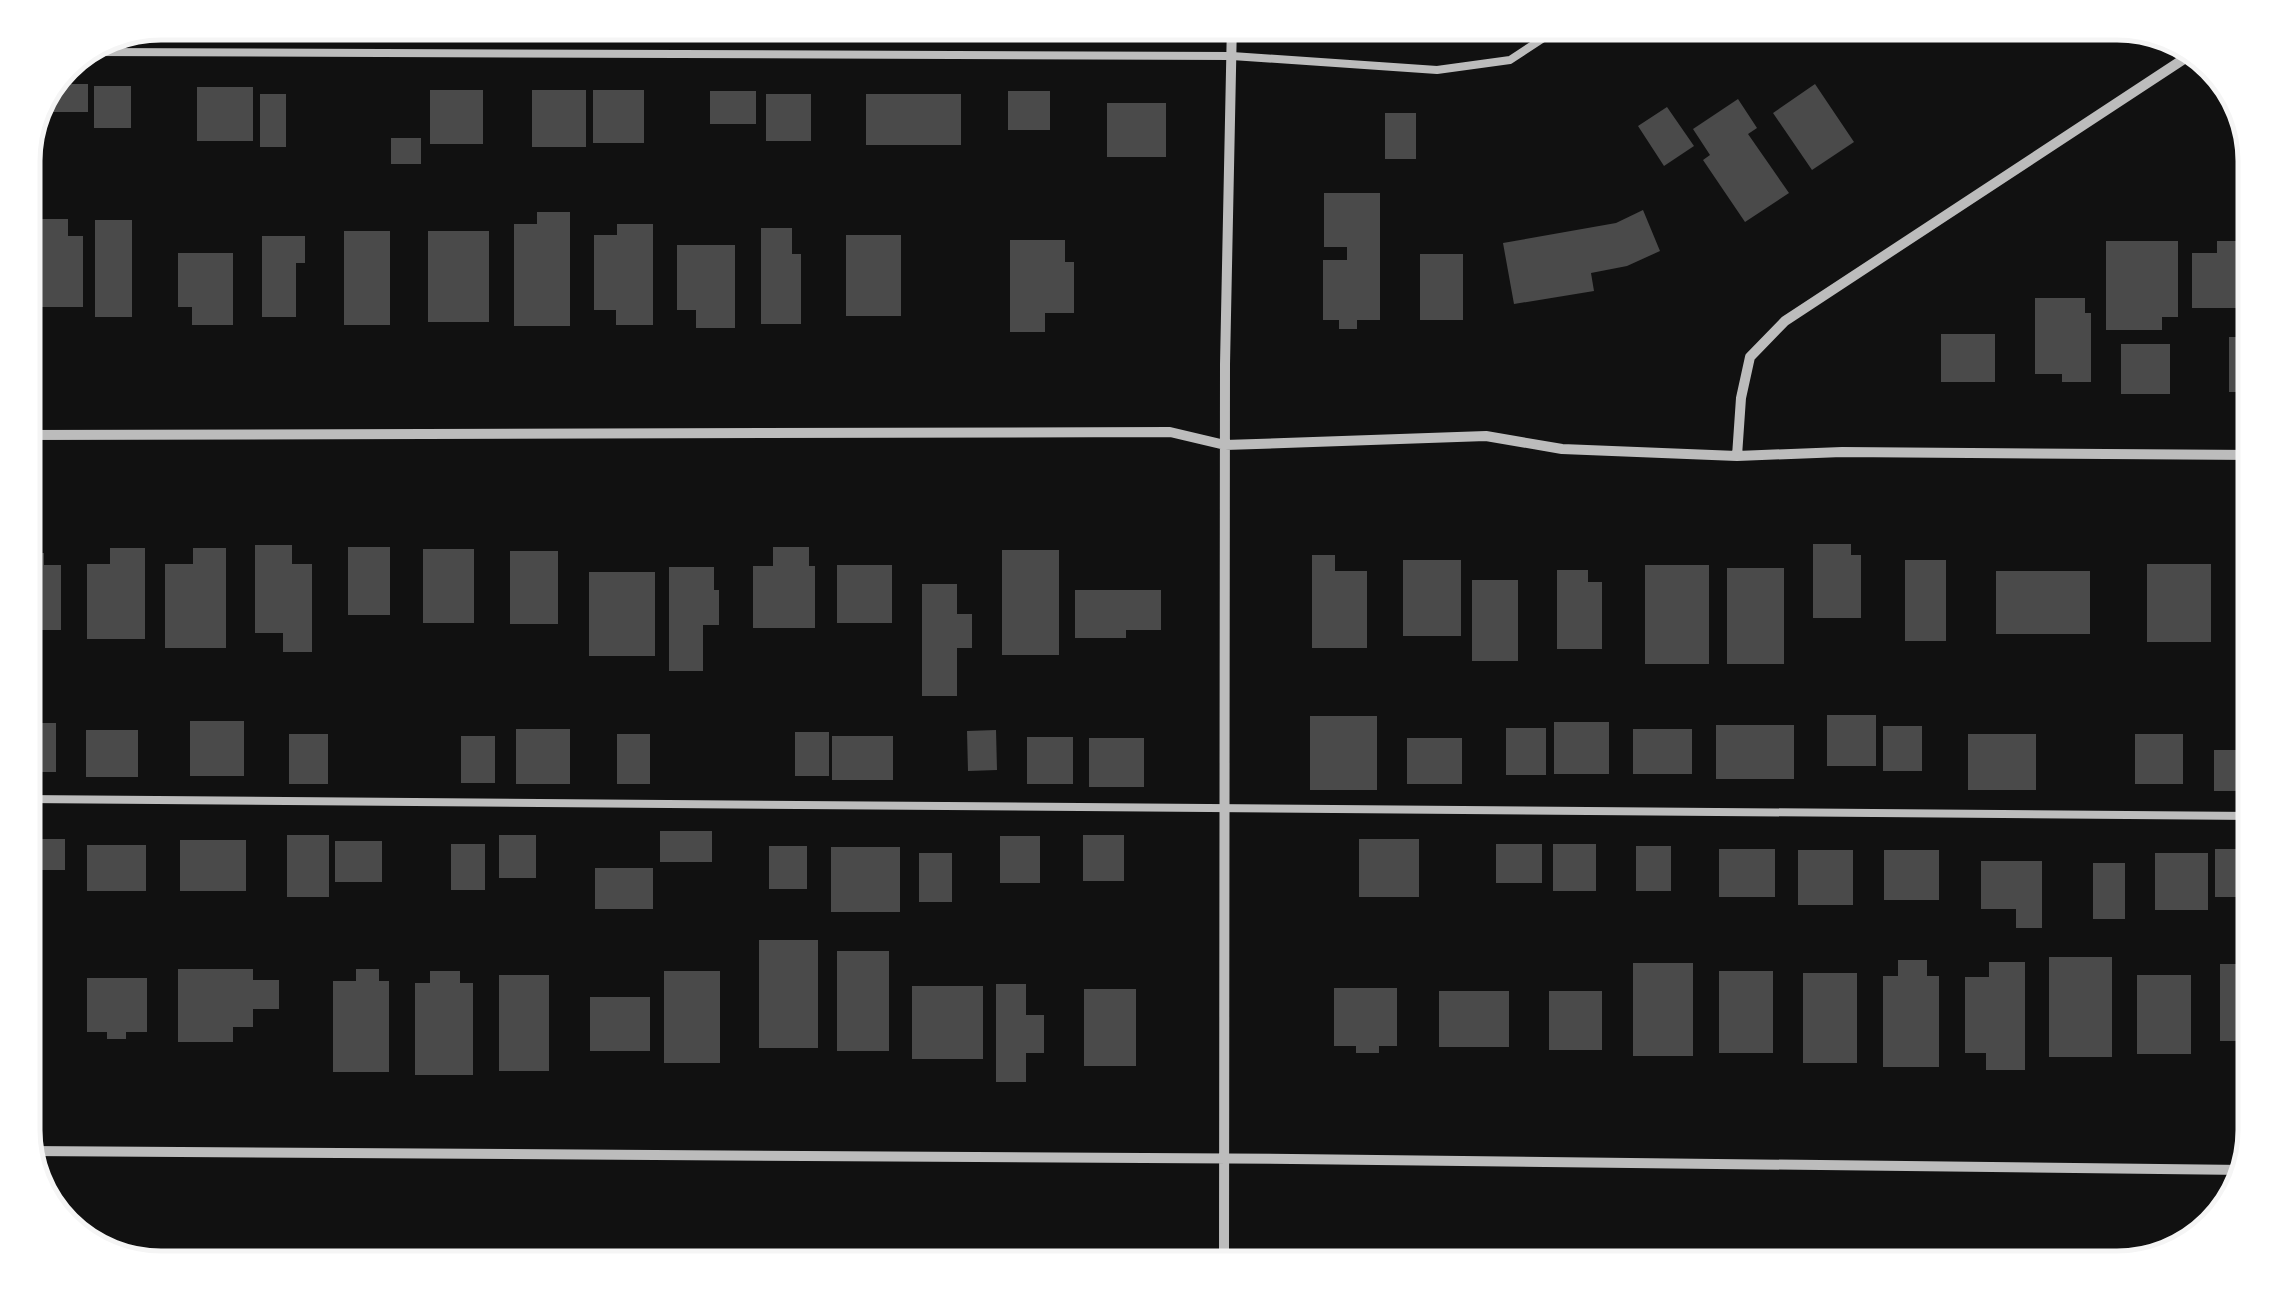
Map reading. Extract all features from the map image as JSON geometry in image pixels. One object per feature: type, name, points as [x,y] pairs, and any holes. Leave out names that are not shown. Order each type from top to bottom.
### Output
[{"type":"street","points":[[1224,1251],[1225,446],[1232,40]]},
{"type":"street","points":[[1737,456],[1741,398],[1750,357],[1785,321],[2183,60]]},
{"type":"street","points":[[40,435],[1170,432],[1225,446],[1486,436],[1562,449],[1737,456],[1842,452],[2238,455]]},
{"type":"street","points":[[42,1150],[2231,1170]]},
{"type":"lane","points":[[109,52],[1232,56],[1438,70],[1510,60],[1541,40]]},
{"type":"lane","points":[[40,800],[2238,816]]},
{"type":"building","points":[[68,84],[88,84],[88,112],[51,112]]},
{"type":"building","points":[[1815,84],[1854,142],[1812,170],[1773,113]]},
{"type":"building","points":[[94,86],[131,86],[131,128],[94,128]]},
{"type":"building","points":[[197,87],[253,87],[253,141],[197,141]]},
{"type":"building","points":[[430,90],[483,90],[483,144],[430,144]]},
{"type":"building","points":[[532,90],[586,90],[586,147],[532,147]]},
{"type":"building","points":[[593,90],[644,90],[644,143],[593,143]]},
{"type":"building","points":[[710,91],[756,91],[756,124],[710,124]]},
{"type":"building","points":[[1008,91],[1050,91],[1050,130],[1008,130]]},
{"type":"building","points":[[260,94],[286,94],[286,147],[260,147]]},
{"type":"building","points":[[766,94],[811,94],[811,141],[766,141]]},
{"type":"building","points":[[866,94],[961,94],[961,145],[866,145]]},
{"type":"building","points":[[1738,99],[1757,128],[1748,134],[1789,193],[1745,222],[1703,160],[1710,155],[1693,129]]},
{"type":"building","points":[[1107,103],[1166,103],[1166,157],[1107,157]]},
{"type":"building","points":[[1667,107],[1694,146],[1664,166],[1638,126]]},
{"type":"building","points":[[1385,113],[1416,113],[1416,159],[1385,159]]},
{"type":"building","points":[[391,138],[421,138],[421,164],[391,164]]},
{"type":"building","points":[[1324,193],[1380,193],[1380,320],[1357,320],[1357,329],[1339,329],[1339,320],[1323,320],[1323,260],[1347,260],[1347,247],[1324,247]]},
{"type":"building","points":[[1643,210],[1660,251],[1627,266],[1591,273],[1594,291],[1514,304],[1503,243],[1616,223]]},
{"type":"building","points":[[537,212],[570,212],[570,326],[514,326],[514,224],[537,224]]},
{"type":"building","points":[[40,219],[68,219],[68,236],[83,236],[83,307],[42,307]]},
{"type":"building","points":[[95,220],[132,220],[132,317],[95,317]]},
{"type":"building","points":[[617,224],[653,224],[653,325],[616,325],[616,310],[594,310],[594,235],[617,235]]},
{"type":"building","points":[[761,228],[792,228],[792,254],[801,254],[801,324],[761,324]]},
{"type":"building","points":[[344,231],[390,231],[390,325],[344,325]]},
{"type":"building","points":[[428,231],[489,231],[489,322],[428,322]]},
{"type":"building","points":[[846,235],[901,235],[901,316],[846,316]]},
{"type":"building","points":[[262,236],[305,236],[305,263],[296,263],[296,317],[262,317]]},
{"type":"building","points":[[1010,240],[1065,240],[1065,262],[1074,262],[1074,313],[1045,313],[1045,332],[1010,332]]},
{"type":"building","points":[[2106,241],[2178,241],[2178,317],[2162,317],[2162,330],[2106,330]]},
{"type":"building","points":[[2217,241],[2238,241],[2238,308],[2192,308],[2192,253],[2217,253]]},
{"type":"building","points":[[677,245],[735,245],[735,328],[696,328],[696,310],[677,310]]},
{"type":"building","points":[[178,253],[233,253],[233,325],[192,325],[192,307],[178,307]]},
{"type":"building","points":[[1420,254],[1463,254],[1463,320],[1420,320]]},
{"type":"building","points":[[2035,298],[2085,298],[2085,313],[2091,313],[2091,382],[2062,382],[2062,374],[2035,374]]},
{"type":"building","points":[[1941,334],[1995,334],[1995,382],[1941,382]]},
{"type":"building","points":[[2229,337],[2238,337],[2238,392],[2229,392]]},
{"type":"building","points":[[2121,344],[2170,344],[2170,394],[2121,394]]},
{"type":"building","points":[[1813,544],[1851,544],[1851,555],[1861,555],[1861,618],[1813,618]]},
{"type":"building","points":[[255,545],[292,545],[292,564],[312,564],[312,652],[283,652],[283,633],[255,633]]},
{"type":"building","points":[[348,547],[390,547],[390,615],[348,615]]},
{"type":"building","points":[[773,547],[809,547],[809,566],[815,566],[815,628],[753,628],[753,566],[773,566]]},
{"type":"building","points":[[110,548],[145,548],[145,639],[87,639],[87,564],[110,564]]},
{"type":"building","points":[[193,548],[226,548],[226,648],[165,648],[165,564],[193,564]]},
{"type":"building","points":[[423,549],[474,549],[474,623],[423,623]]},
{"type":"building","points":[[1002,550],[1059,550],[1059,655],[1002,655]]},
{"type":"building","points":[[510,551],[558,551],[558,624],[510,624]]},
{"type":"building","points":[[40,553],[44,553],[44,565],[61,565],[61,630],[40,630]]},
{"type":"building","points":[[1312,555],[1335,555],[1335,571],[1367,571],[1367,648],[1312,648]]},
{"type":"building","points":[[1403,560],[1461,560],[1461,636],[1403,636]]},
{"type":"building","points":[[1905,560],[1946,560],[1946,641],[1905,641]]},
{"type":"building","points":[[2147,564],[2211,564],[2211,642],[2147,642]]},
{"type":"building","points":[[837,565],[892,565],[892,623],[837,623]]},
{"type":"building","points":[[1645,565],[1709,565],[1709,664],[1645,664]]},
{"type":"building","points":[[669,567],[714,567],[714,590],[719,590],[719,625],[703,625],[703,671],[669,671]]},
{"type":"building","points":[[1727,568],[1784,568],[1784,664],[1727,664]]},
{"type":"building","points":[[1557,570],[1588,570],[1588,582],[1602,582],[1602,649],[1557,649]]},
{"type":"building","points":[[1996,571],[2090,571],[2090,634],[1996,634]]},
{"type":"building","points":[[589,572],[655,572],[655,656],[589,656]]},
{"type":"building","points":[[1472,580],[1518,580],[1518,661],[1472,661]]},
{"type":"building","points":[[922,584],[957,584],[957,614],[972,614],[972,648],[957,648],[957,696],[922,696]]},
{"type":"building","points":[[1075,590],[1161,590],[1161,630],[1126,630],[1126,638],[1075,638]]},
{"type":"building","points":[[1827,715],[1876,715],[1876,766],[1827,766]]},
{"type":"building","points":[[1310,716],[1377,716],[1377,790],[1310,790]]},
{"type":"building","points":[[190,721],[244,721],[244,776],[190,776]]},
{"type":"building","points":[[1554,722],[1609,722],[1609,774],[1554,774]]},
{"type":"building","points":[[40,723],[56,723],[56,772],[40,772]]},
{"type":"building","points":[[1716,725],[1794,725],[1794,779],[1716,779]]},
{"type":"building","points":[[1883,726],[1922,726],[1922,771],[1883,771]]},
{"type":"building","points":[[1506,728],[1546,728],[1546,775],[1506,775]]},
{"type":"building","points":[[516,729],[570,729],[570,784],[516,784]]},
{"type":"building","points":[[1633,729],[1692,729],[1692,774],[1633,774]]},
{"type":"building","points":[[86,730],[138,730],[138,777],[86,777]]},
{"type":"building","points":[[996,730],[997,770],[968,771],[967,731]]},
{"type":"building","points":[[795,732],[829,732],[829,776],[795,776]]},
{"type":"building","points":[[289,734],[328,734],[328,784],[289,784]]},
{"type":"building","points":[[617,734],[650,734],[650,784],[617,784]]},
{"type":"building","points":[[1968,734],[2036,734],[2036,790],[1968,790]]},
{"type":"building","points":[[2135,734],[2183,734],[2183,784],[2135,784]]},
{"type":"building","points":[[461,736],[495,736],[495,783],[461,783]]},
{"type":"building","points":[[832,736],[893,736],[893,780],[832,780]]},
{"type":"building","points":[[1027,737],[1073,737],[1073,784],[1027,784]]},
{"type":"building","points":[[1089,738],[1144,738],[1144,787],[1089,787]]},
{"type":"building","points":[[1407,738],[1462,738],[1462,784],[1407,784]]},
{"type":"building","points":[[2214,750],[2238,750],[2238,791],[2214,791]]},
{"type":"building","points":[[660,831],[712,831],[712,862],[660,862]]},
{"type":"building","points":[[287,835],[329,835],[329,897],[287,897]]},
{"type":"building","points":[[499,835],[536,835],[536,878],[499,878]]},
{"type":"building","points":[[1083,835],[1124,835],[1124,881],[1083,881]]},
{"type":"building","points":[[1000,836],[1040,836],[1040,883],[1000,883]]},
{"type":"building","points":[[40,839],[65,839],[65,870],[40,870]]},
{"type":"building","points":[[1359,839],[1419,839],[1419,897],[1359,897]]},
{"type":"building","points":[[180,840],[246,840],[246,891],[180,891]]},
{"type":"building","points":[[335,841],[382,841],[382,882],[335,882]]},
{"type":"building","points":[[451,844],[485,844],[485,890],[451,890]]},
{"type":"building","points":[[1496,844],[1542,844],[1542,883],[1496,883]]},
{"type":"building","points":[[1553,844],[1596,844],[1596,891],[1553,891]]},
{"type":"building","points":[[87,845],[146,845],[146,891],[87,891]]},
{"type":"building","points":[[769,846],[807,846],[807,889],[769,889]]},
{"type":"building","points":[[1636,846],[1671,846],[1671,891],[1636,891]]},
{"type":"building","points":[[831,847],[900,847],[900,912],[831,912]]},
{"type":"building","points":[[1719,849],[1775,849],[1775,897],[1719,897]]},
{"type":"building","points":[[2215,849],[2238,849],[2238,897],[2215,897]]},
{"type":"building","points":[[1798,850],[1853,850],[1853,905],[1798,905]]},
{"type":"building","points":[[1884,850],[1939,850],[1939,900],[1884,900]]},
{"type":"building","points":[[919,853],[952,853],[952,902],[919,902]]},
{"type":"building","points":[[2155,853],[2208,853],[2208,910],[2155,910]]},
{"type":"building","points":[[1981,861],[2042,861],[2042,928],[2016,928],[2016,909],[1981,909]]},
{"type":"building","points":[[2093,863],[2125,863],[2125,919],[2093,919]]},
{"type":"building","points":[[595,868],[653,868],[653,909],[595,909]]},
{"type":"building","points":[[759,940],[818,940],[818,1048],[759,1048]]},
{"type":"building","points":[[837,951],[889,951],[889,1051],[837,1051]]},
{"type":"building","points":[[2049,957],[2112,957],[2112,1057],[2049,1057]]},
{"type":"building","points":[[1898,960],[1927,960],[1927,976],[1939,976],[1939,1067],[1883,1067],[1883,976],[1898,976]]},
{"type":"building","points":[[1989,962],[2025,962],[2025,1070],[1986,1070],[1986,1053],[1965,1053],[1965,977],[1989,977]]},
{"type":"building","points":[[1633,963],[1693,963],[1693,1056],[1633,1056]]},
{"type":"building","points":[[2220,964],[2238,964],[2238,1041],[2220,1041]]},
{"type":"building","points":[[178,969],[253,969],[253,980],[279,980],[279,1009],[253,1009],[253,1027],[233,1027],[233,1042],[178,1042]]},
{"type":"building","points":[[356,969],[379,969],[379,981],[389,981],[389,1072],[333,1072],[333,981],[356,981]]},
{"type":"building","points":[[430,971],[460,971],[460,983],[473,983],[473,1075],[415,1075],[415,983],[430,983]]},
{"type":"building","points":[[664,971],[720,971],[720,1063],[664,1063]]},
{"type":"building","points":[[1719,971],[1773,971],[1773,1053],[1719,1053]]},
{"type":"building","points":[[1803,973],[1857,973],[1857,1063],[1803,1063]]},
{"type":"building","points":[[499,975],[549,975],[549,1071],[499,1071]]},
{"type":"building","points":[[2137,975],[2191,975],[2191,1054],[2137,1054]]},
{"type":"building","points":[[87,978],[147,978],[147,1032],[126,1032],[126,1039],[107,1039],[107,1032],[87,1032]]},
{"type":"building","points":[[996,984],[1026,984],[1026,1015],[1044,1015],[1044,1053],[1026,1053],[1026,1082],[996,1082]]},
{"type":"building","points":[[912,986],[983,986],[983,1059],[912,1059]]},
{"type":"building","points":[[1334,988],[1397,988],[1397,1046],[1379,1046],[1379,1053],[1356,1053],[1356,1046],[1334,1046]]},
{"type":"building","points":[[1084,989],[1136,989],[1136,1066],[1084,1066]]},
{"type":"building","points":[[1439,991],[1509,991],[1509,1047],[1439,1047]]},
{"type":"building","points":[[1549,991],[1602,991],[1602,1050],[1549,1050]]},
{"type":"building","points":[[590,997],[650,997],[650,1051],[590,1051]]}]
